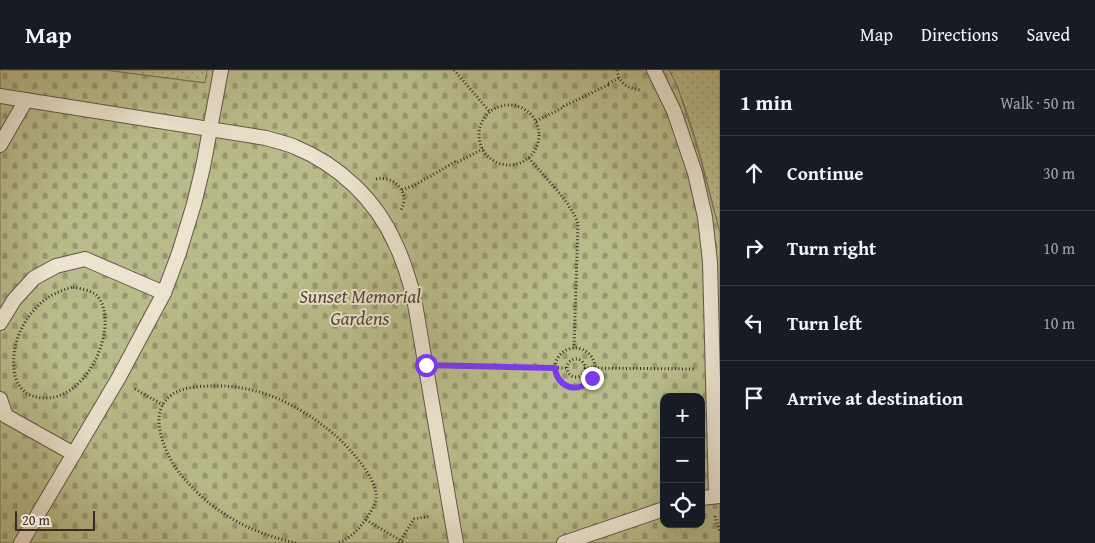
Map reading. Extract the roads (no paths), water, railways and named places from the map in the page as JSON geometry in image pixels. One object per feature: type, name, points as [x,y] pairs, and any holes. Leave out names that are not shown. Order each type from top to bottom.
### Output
[{"type":"lane","points":[[21,543],[118,379],[164,293],[194,204],[211,128],[221,70]]},
{"type":"lane","points":[[657,76],[674,111],[695,173],[705,217],[715,292],[712,369],[718,496],[705,498]]},
{"type":"lane","points":[[0,96],[266,138],[295,147],[323,161],[346,178],[373,207],[395,241],[414,298],[456,543]]},
{"type":"lane","points":[[0,145],[26,100]]},
{"type":"lane","points":[[0,323],[14,300],[34,278],[56,266],[85,259],[164,293]]},
{"type":"lane","points":[[0,399],[6,416],[74,454]]},
{"type":"lane","points":[[564,543],[660,510]]},
{"type":"park label","name":"Sunset Memorial Gardens","points":[[360,307]]}]
